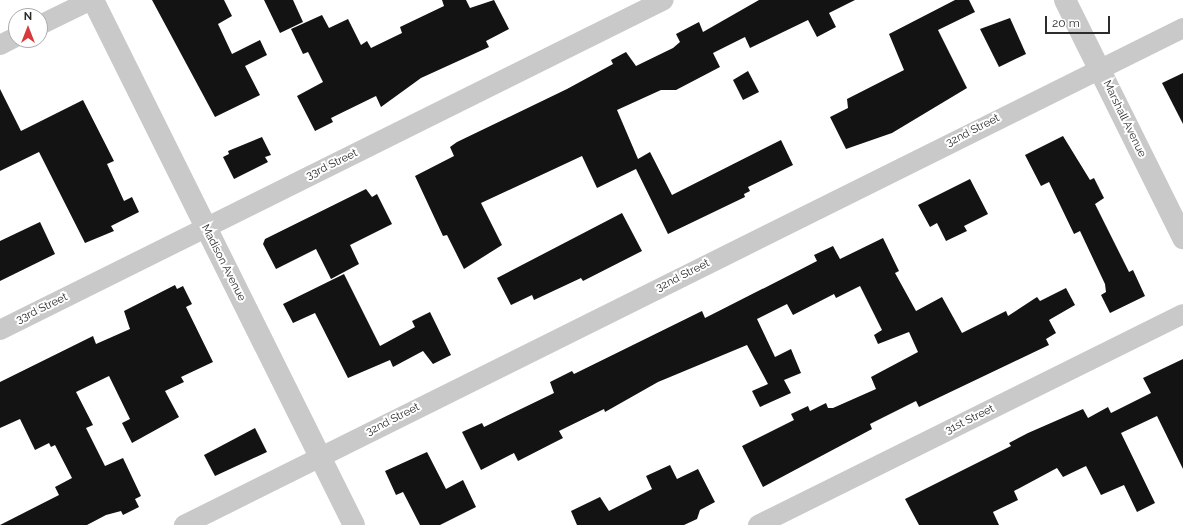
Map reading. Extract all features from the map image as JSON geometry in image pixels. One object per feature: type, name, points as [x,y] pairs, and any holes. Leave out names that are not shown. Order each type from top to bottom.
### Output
[{"type":"street","points":[[48,21],[92,0]]},
{"type":"street","name":"Madison Avenue","points":[[92,0],[354,525]]},
{"type":"street","name":"33rd Street","points":[[0,330],[664,0]]},
{"type":"street","name":"Marshall Avenue","points":[[1065,0],[1183,238]]},
{"type":"street","name":"32nd Street","points":[[184,525],[1098,68],[1183,28]]},
{"type":"street","name":"31st Street","points":[[758,525],[1183,314]]},
{"type":"building","points":[[152,0],[224,0],[232,16],[218,24],[232,54],[260,40],[267,55],[245,66],[260,95],[215,117]]},
{"type":"building","points":[[264,0],[293,0],[303,22],[280,33]]},
{"type":"building","points":[[442,0],[466,0],[470,8],[494,0],[509,29],[486,41],[489,47],[421,78],[381,107],[376,96],[331,118],[333,122],[315,131],[297,96],[323,82],[308,52],[303,54],[291,29],[322,15],[329,28],[348,19],[361,45],[367,41],[371,48],[402,33],[400,27],[444,6]]},
{"type":"building","points":[[759,0],[855,0],[829,13],[836,27],[817,37],[808,20],[750,48],[745,37],[713,53],[720,67],[676,90],[661,90],[617,110],[638,159],[650,152],[672,195],[781,140],[793,165],[748,187],[750,191],[744,194],[745,197],[668,234],[636,169],[597,188],[582,156],[481,203],[502,245],[464,269],[447,235],[443,236],[415,176],[454,156],[450,147],[457,142],[567,89],[613,64],[611,60],[626,52],[636,66],[673,48],[680,42],[676,34],[699,22],[703,32]]},
{"type":"building","points":[[955,0],[969,0],[975,12],[938,30],[967,88],[892,133],[846,149],[830,117],[848,108],[847,99],[904,70],[889,34]]},
{"type":"building","points":[[1010,18],[1026,54],[999,67],[980,29]]},
{"type":"building","points":[[748,71],[759,92],[743,100],[733,80]]},
{"type":"building","points":[[1183,73],[1183,124],[1162,83]]},
{"type":"building","points":[[0,89],[21,131],[83,100],[114,161],[107,164],[124,201],[132,197],[139,212],[111,226],[114,231],[85,243],[39,152],[0,171]]},
{"type":"building","points":[[1063,136],[1090,180],[1094,178],[1104,198],[1095,204],[1129,272],[1133,270],[1145,296],[1110,313],[1101,295],[1106,292],[1105,284],[1080,231],[1074,234],[1049,182],[1041,186],[1025,155]]},
{"type":"building","points":[[262,137],[271,155],[265,157],[268,162],[234,179],[223,157],[229,154],[228,151]]},
{"type":"building","points":[[970,179],[988,214],[964,226],[967,231],[946,241],[937,223],[930,227],[918,205]]},
{"type":"building","points":[[366,189],[372,197],[377,194],[392,224],[350,245],[359,264],[331,279],[316,249],[276,269],[263,244],[265,239]]},
{"type":"building","points":[[622,213],[642,251],[583,281],[581,278],[534,300],[532,295],[511,305],[497,278]]},
{"type":"building","points":[[40,222],[55,254],[0,281],[0,241]]},
{"type":"building","points":[[883,238],[899,271],[895,273],[916,311],[942,297],[962,333],[1006,311],[1008,316],[1037,297],[1040,301],[1066,288],[1075,305],[1049,320],[1056,333],[1046,339],[1049,345],[919,407],[916,401],[870,424],[872,429],[763,487],[742,446],[794,420],[791,414],[808,406],[810,411],[826,403],[828,408],[833,408],[876,389],[871,377],[918,352],[909,332],[878,344],[874,335],[882,330],[860,286],[836,298],[834,294],[793,315],[787,304],[757,319],[775,357],[791,349],[801,373],[784,380],[791,393],[760,407],[752,391],[768,384],[747,345],[658,382],[605,412],[604,409],[559,431],[563,438],[518,461],[514,453],[481,470],[462,432],[482,423],[484,427],[554,393],[550,382],[572,371],[574,374],[702,311],[705,318],[817,261],[814,255],[833,246],[840,259]]},
{"type":"building","points":[[344,274],[380,346],[415,327],[412,321],[430,312],[451,355],[433,364],[423,351],[393,367],[390,360],[348,378],[315,313],[293,323],[283,304]]},
{"type":"building","points":[[175,285],[177,289],[183,286],[192,304],[186,307],[213,362],[181,377],[184,382],[165,391],[179,417],[132,443],[122,423],[130,419],[109,376],[76,392],[93,425],[86,428],[105,466],[123,458],[141,496],[135,499],[139,507],[123,515],[121,511],[106,515],[87,525],[0,525],[59,495],[55,487],[72,478],[55,445],[51,447],[49,443],[35,450],[20,419],[0,428],[0,382],[93,336],[96,344],[130,329],[124,311]]},
{"type":"building","points":[[1183,359],[1183,469],[1157,416],[1121,433],[1155,503],[1137,512],[1124,485],[1101,495],[1086,466],[1063,477],[1057,468],[1014,491],[1018,500],[993,512],[999,525],[919,525],[905,499],[1011,446],[1009,443],[1028,433],[1083,409],[1088,418],[1108,407],[1111,413],[1151,393],[1143,378]]},
{"type":"building","points":[[255,428],[267,452],[215,476],[204,455]]},
{"type":"building","points":[[427,452],[446,489],[463,480],[476,507],[440,525],[420,525],[403,492],[396,495],[385,471]]},
{"type":"building","points":[[670,465],[677,479],[698,469],[715,502],[700,510],[697,519],[684,525],[577,525],[571,511],[600,497],[609,511],[652,489],[646,476]]}]
